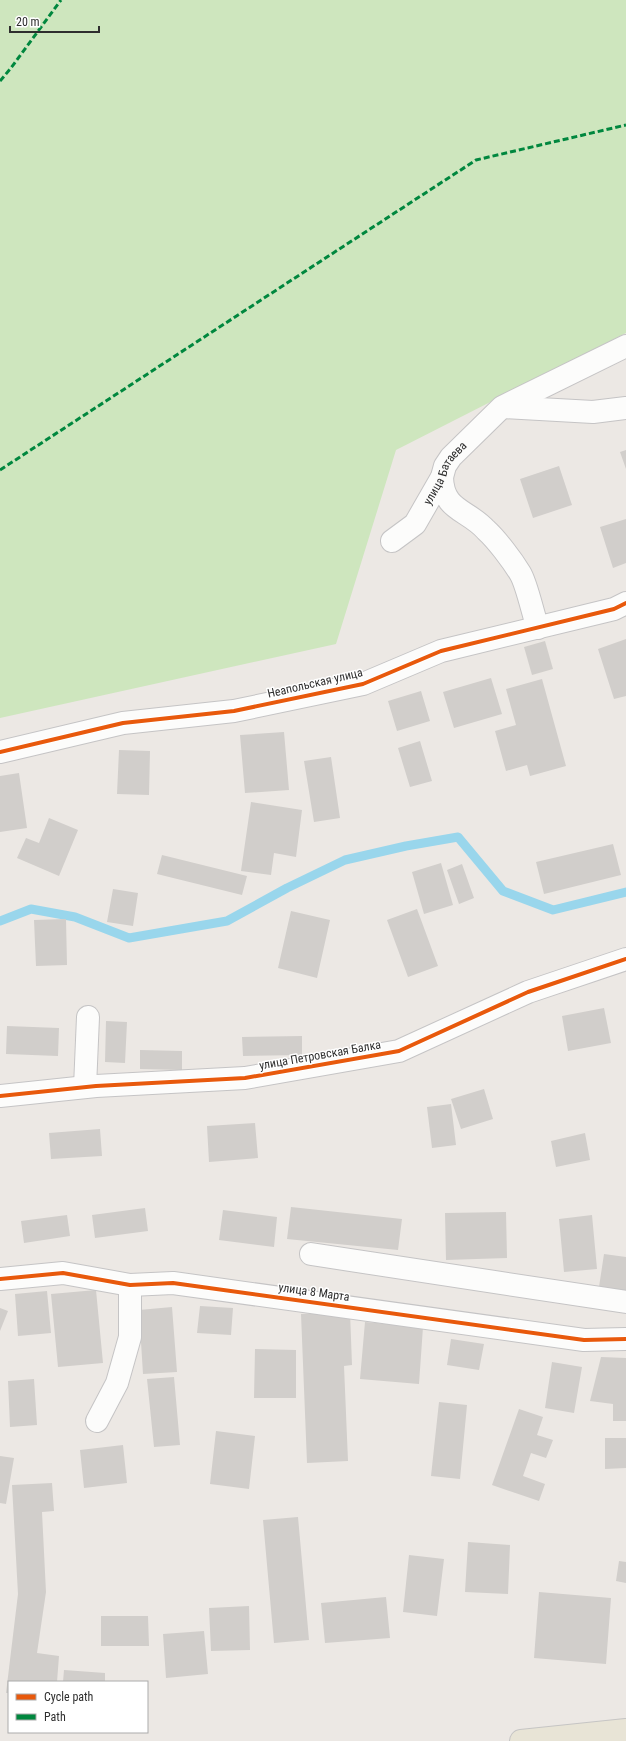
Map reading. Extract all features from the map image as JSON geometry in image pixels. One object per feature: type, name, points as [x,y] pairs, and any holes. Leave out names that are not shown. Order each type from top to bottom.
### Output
[{"type":"main road","points":[[521,1741],[626,1730]]},
{"type":"street","name":"улица Батаева","points":[[392,541],[415,524],[442,477],[445,466],[451,457],[502,407],[626,346]]},
{"type":"street","points":[[502,407],[593,412],[626,408]]},
{"type":"street","points":[[442,477],[442,488],[454,507],[486,529],[521,574],[538,628]]},
{"type":"street","name":"Неапольская улица","points":[[0,752],[123,723],[234,711],[363,684],[441,651],[614,609],[626,603]]},
{"type":"street","name":"улица Петровская Балка","points":[[0,1096],[85,1087],[245,1078],[399,1051],[528,992],[626,959]]},
{"type":"street","points":[[85,1087],[88,1017]]},
{"type":"street","points":[[311,1254],[626,1302]]},
{"type":"street","name":"улица 8 Марта","points":[[0,1279],[63,1273],[130,1285],[173,1283],[584,1340],[626,1339]]},
{"type":"street","points":[[97,1421],[117,1383],[130,1337],[130,1285]]},
{"type":"green space","points":[[0,0],[626,0],[626,333],[396,450],[336,644],[0,718]]},
{"type":"building","points":[[626,450],[626,469],[620,452]]},
{"type":"building","points":[[559,466],[572,505],[533,518],[520,479]]},
{"type":"building","points":[[626,519],[626,563],[613,568],[600,527]]},
{"type":"building","points":[[626,639],[626,696],[614,699],[598,649]]},
{"type":"building","points":[[545,641],[553,669],[532,675],[524,647]]},
{"type":"building","points":[[491,678],[502,714],[454,728],[443,692]]},
{"type":"building","points":[[542,679],[566,766],[530,776],[527,765],[506,771],[495,731],[516,725],[506,689]]},
{"type":"building","points":[[421,691],[430,721],[397,731],[388,701]]},
{"type":"building","points":[[284,732],[289,790],[245,793],[240,735]]},
{"type":"building","points":[[420,741],[432,781],[410,787],[398,748]]},
{"type":"building","points":[[119,750],[150,751],[149,795],[117,794]]},
{"type":"building","points":[[331,757],[340,818],[314,822],[304,761]]},
{"type":"building","points":[[19,773],[27,828],[0,832],[0,776]]},
{"type":"building","points":[[251,802],[302,810],[296,857],[274,853],[271,875],[241,871]]},
{"type":"building","points":[[49,818],[78,830],[59,876],[17,858],[26,838],[39,843]]},
{"type":"building","points":[[613,844],[621,875],[544,894],[536,862]]},
{"type":"building","points":[[162,855],[247,876],[242,895],[157,874]]},
{"type":"building","points":[[441,863],[453,905],[424,914],[412,872]]},
{"type":"building","points":[[462,864],[474,898],[459,904],[447,870]]},
{"type":"building","points":[[113,889],[138,893],[133,926],[107,922]]},
{"type":"building","points":[[417,909],[438,966],[408,977],[387,920]]},
{"type":"building","points":[[291,911],[330,920],[317,978],[278,968]]},
{"type":"building","points":[[66,919],[67,965],[36,966],[34,920]]},
{"type":"building","points":[[604,1008],[611,1043],[568,1051],[562,1016]]},
{"type":"building","points":[[106,1021],[127,1022],[125,1063],[105,1062]]},
{"type":"building","points":[[7,1026],[59,1028],[58,1056],[6,1054]]},
{"type":"building","points":[[302,1036],[302,1055],[243,1056],[242,1037]]},
{"type":"building","points":[[140,1050],[182,1051],[182,1070],[140,1069]]},
{"type":"building","points":[[484,1089],[493,1119],[461,1129],[451,1099]]},
{"type":"building","points":[[451,1104],[456,1145],[432,1148],[427,1107]]},
{"type":"building","points":[[255,1123],[258,1158],[209,1162],[207,1126]]},
{"type":"building","points":[[100,1129],[102,1156],[51,1159],[49,1133]]},
{"type":"building","points":[[585,1133],[590,1160],[556,1167],[551,1141]]},
{"type":"building","points":[[291,1207],[402,1219],[398,1250],[287,1239]]},
{"type":"building","points":[[145,1208],[148,1231],[95,1238],[92,1215]]},
{"type":"building","points":[[223,1210],[277,1217],[274,1247],[219,1240]]},
{"type":"building","points":[[506,1212],[507,1258],[446,1260],[445,1213]]},
{"type":"building","points":[[67,1215],[70,1236],[24,1243],[21,1221]]},
{"type":"building","points":[[592,1215],[597,1269],[564,1272],[559,1219]]},
{"type":"building","points":[[604,1254],[626,1257],[626,1291],[599,1287]]},
{"type":"building","points":[[96,1290],[103,1363],[58,1367],[51,1294]]},
{"type":"building","points":[[47,1291],[51,1333],[18,1336],[15,1294]]},
{"type":"building","points":[[200,1306],[233,1308],[231,1335],[197,1333]]},
{"type":"building","points":[[172,1307],[177,1372],[143,1374],[139,1310]]},
{"type":"building","points":[[0,1308],[8,1311],[0,1331]]},
{"type":"building","points":[[350,1312],[352,1365],[344,1366],[348,1461],[307,1463],[301,1314]]},
{"type":"building","points":[[365,1322],[423,1327],[419,1384],[360,1379]]},
{"type":"building","points":[[451,1339],[484,1344],[479,1370],[447,1365]]},
{"type":"building","points":[[255,1349],[296,1350],[296,1398],[254,1398]]},
{"type":"building","points":[[601,1357],[626,1358],[626,1421],[613,1421],[613,1404],[590,1401]]},
{"type":"building","points":[[552,1362],[582,1367],[574,1413],[545,1408]]},
{"type":"building","points":[[174,1377],[180,1445],[154,1447],[147,1379]]},
{"type":"building","points":[[34,1379],[37,1425],[10,1427],[8,1381]]},
{"type":"building","points":[[439,1402],[467,1405],[460,1479],[431,1476]]},
{"type":"building","points":[[519,1409],[543,1417],[537,1435],[553,1440],[546,1458],[531,1453],[523,1476],[545,1484],[539,1501],[492,1485]]},
{"type":"building","points":[[216,1431],[255,1436],[249,1489],[210,1484]]},
{"type":"building","points":[[605,1438],[626,1438],[626,1468],[605,1469]]},
{"type":"building","points":[[123,1445],[127,1483],[84,1488],[80,1450]]},
{"type":"building","points":[[0,1456],[14,1458],[6,1504],[0,1503]]},
{"type":"building","points":[[52,1483],[54,1511],[42,1512],[46,1592],[37,1653],[59,1656],[57,1681],[8,1681],[8,1693],[6,1693],[18,1594],[12,1485]]},
{"type":"building","points":[[298,1517],[309,1640],[274,1643],[263,1520]]},
{"type":"building","points":[[468,1542],[510,1545],[508,1594],[465,1592]]},
{"type":"building","points":[[409,1555],[444,1559],[437,1616],[403,1612]]},
{"type":"building","points":[[619,1561],[626,1562],[626,1583],[616,1581]]},
{"type":"building","points":[[539,1592],[611,1598],[606,1664],[534,1658]]},
{"type":"building","points":[[386,1597],[390,1638],[325,1643],[321,1603]]},
{"type":"building","points":[[249,1606],[250,1650],[211,1651],[209,1608]]},
{"type":"building","points":[[101,1616],[148,1616],[149,1646],[101,1646]]},
{"type":"building","points":[[204,1631],[208,1674],[166,1678],[163,1634]]},
{"type":"building","points":[[64,1670],[105,1673],[105,1681],[63,1681]]},
{"type":"waterway","points":[[0,921],[31,909],[75,917],[129,938],[227,921],[287,888],[345,860],[406,846],[458,837],[503,891],[553,910],[626,892]]},
{"type":"marked path","points":[[0,81],[61,0]]},
{"type":"marked path","points":[[0,470],[476,160],[626,125]]},
{"type":"cycle path","points":[[0,752],[123,723],[234,711],[363,684],[441,651],[614,609],[626,603]]},
{"type":"cycle path","points":[[0,1096],[96,1086],[245,1078],[399,1051],[528,992],[626,959]]},
{"type":"cycle path","points":[[0,1279],[63,1273],[130,1285],[173,1283],[584,1340],[626,1339]]}]
